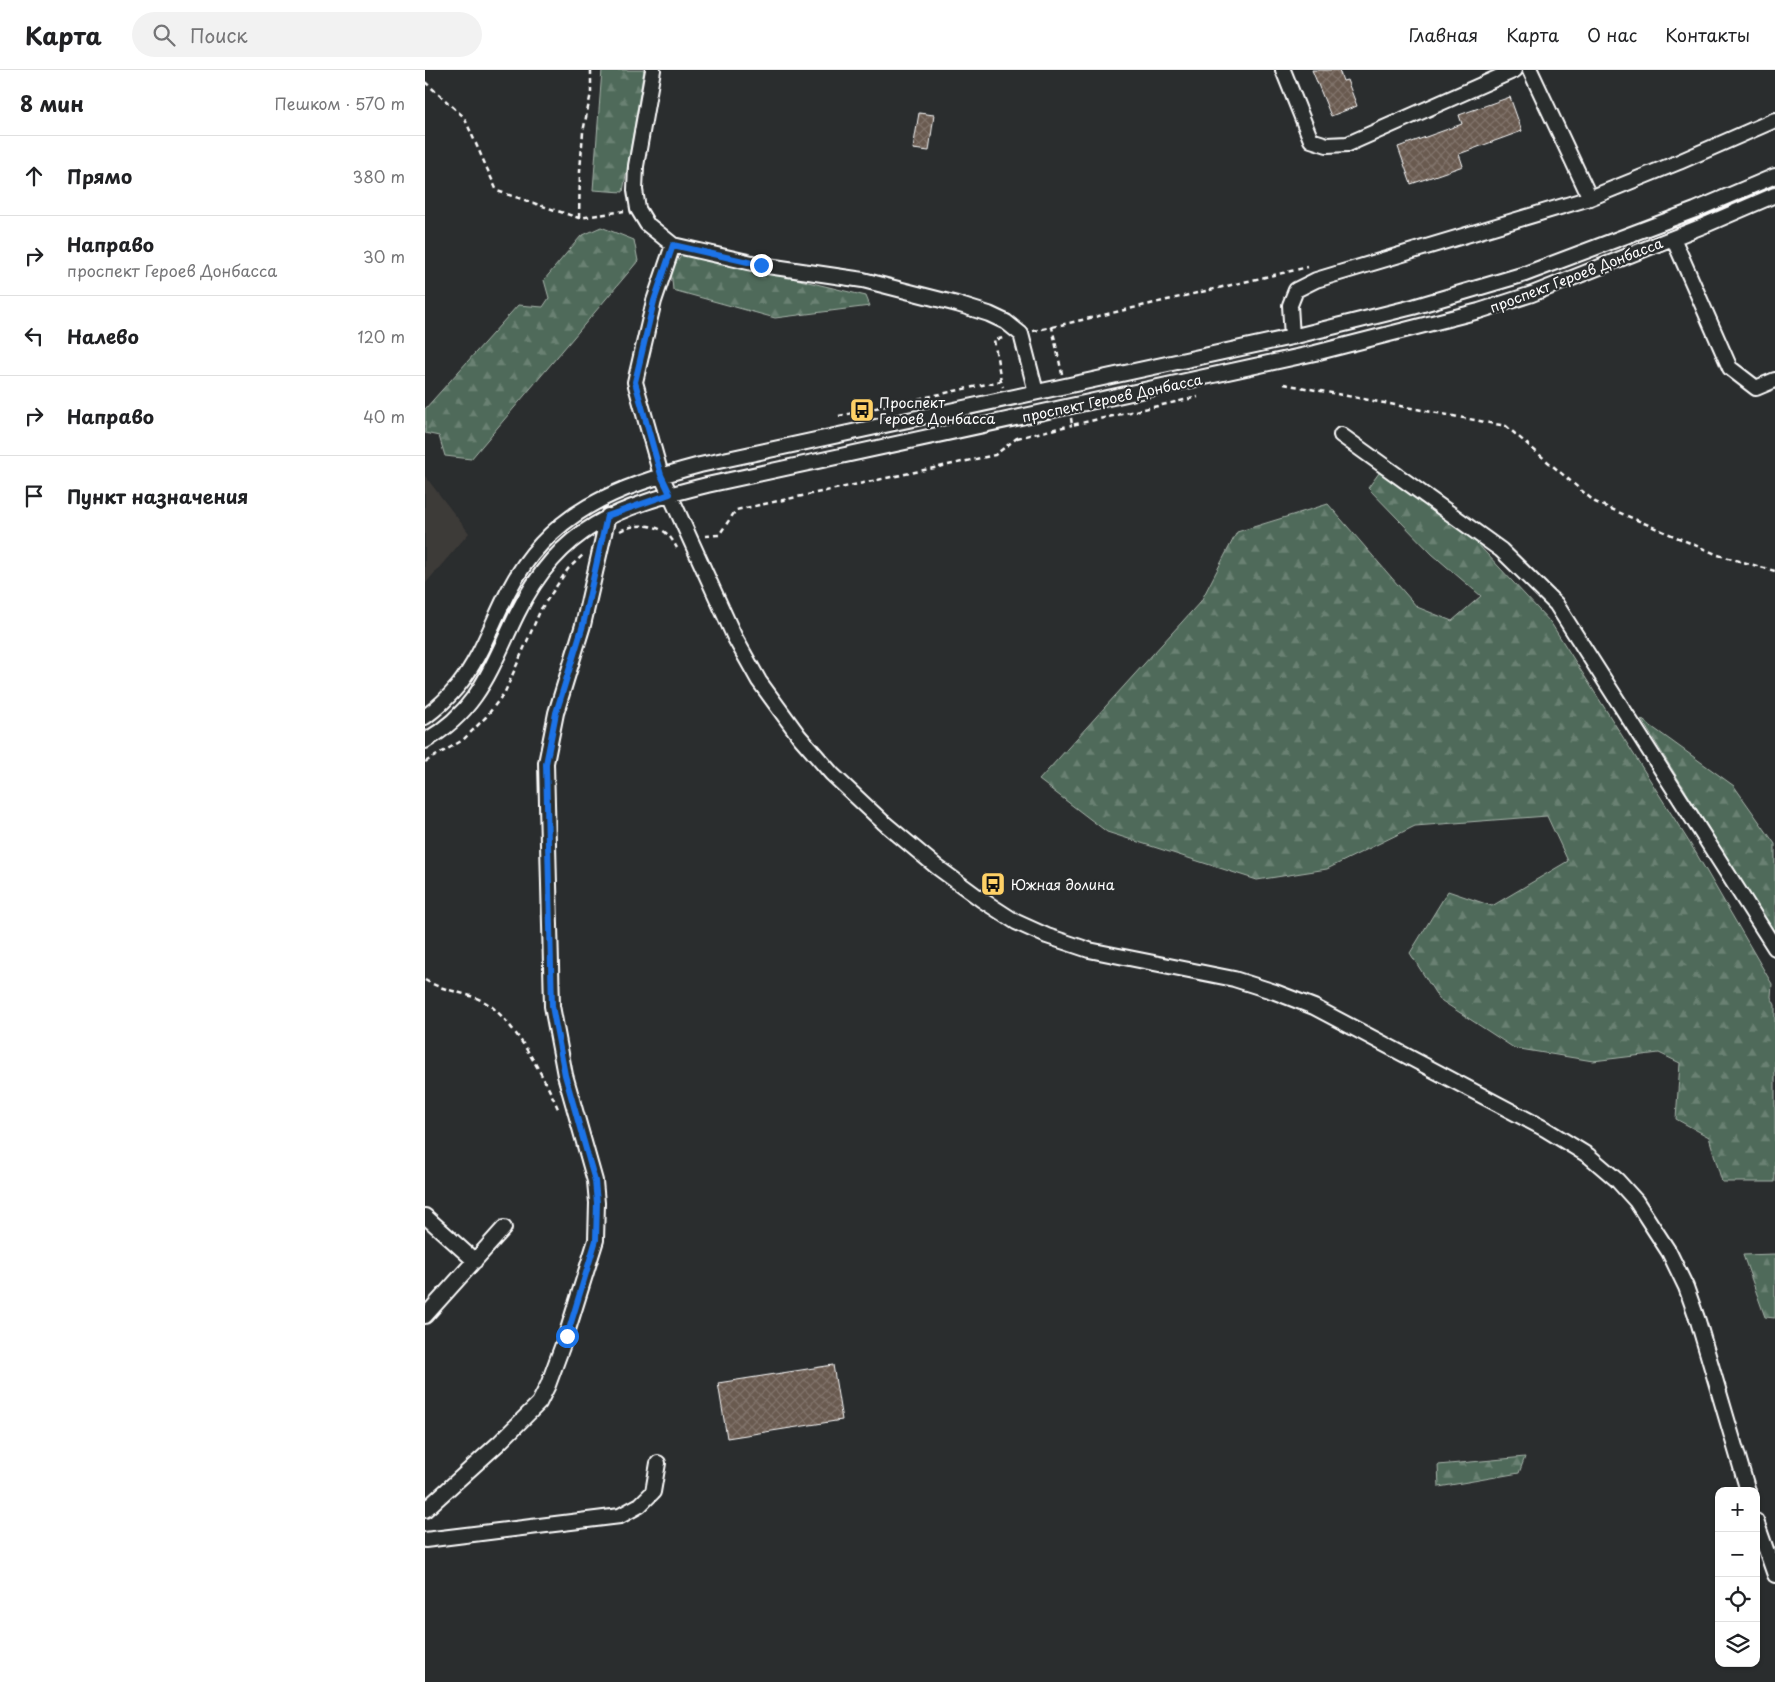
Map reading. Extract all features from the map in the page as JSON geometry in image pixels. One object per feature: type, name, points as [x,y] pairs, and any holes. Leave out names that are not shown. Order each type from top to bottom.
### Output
[{"type":"street","points":[[653,70],[635,166],[635,190],[638,209],[647,224],[673,245],[761,265],[863,280],[989,314],[1006,322],[1021,334],[1036,392]]},
{"type":"street","points":[[1283,70],[1311,140],[1327,145],[1348,144],[1515,70]]},
{"type":"street","points":[[1530,70],[1590,198]]},
{"type":"street","points":[[1293,337],[1290,305],[1295,290],[1316,280],[1590,198],[1775,120]]},
{"type":"street","name":"проспект Героев Донбасса","points":[[425,717],[442,704],[459,685],[475,659],[509,590],[529,558],[553,532],[580,510],[633,484],[700,465],[1293,337],[1413,307],[1525,274],[1695,210],[1775,176]]},
{"type":"street","name":"проспект Героев Донбасса","points":[[425,741],[457,718],[477,695],[490,673],[518,612],[537,579],[557,553],[579,534],[607,516],[670,494],[1315,353],[1479,311],[1532,294],[1775,195]]},
{"type":"street","points":[[1673,238],[1730,368],[1756,388],[1775,380]]},
{"type":"street","points":[[673,245],[654,301],[635,382],[661,475],[735,638],[759,681],[799,736],[831,774],[883,822],[937,866],[1015,922],[1047,936],[1089,950],[1234,979],[1314,1007],[1545,1129],[1589,1156],[1617,1180],[1636,1201],[1669,1252],[1686,1287],[1698,1321],[1746,1487]]},
{"type":"street","points":[[1341,435],[1501,550],[1556,604],[1775,948]]},
{"type":"street","points":[[425,1510],[499,1443],[539,1403],[567,1336],[596,1240],[597,1203],[595,1181],[565,1075],[552,1006],[546,764],[556,713],[583,625],[607,516]]},
{"type":"street","points":[[425,1216],[475,1261]]},
{"type":"street","points":[[425,1316],[505,1228]]},
{"type":"street","points":[[425,1540],[620,1516],[640,1505],[653,1492],[658,1463]]},
{"type":"street","points":[[1760,1532],[1775,1576]]},
{"type":"path","points":[[579,218],[579,171],[583,132],[591,93],[591,70]]},
{"type":"path","points":[[425,82],[464,117],[497,191],[579,218],[638,209]]},
{"type":"path","points":[[1052,327],[1313,266]]},
{"type":"path","points":[[839,416],[1001,381],[1007,398]]},
{"type":"path","points":[[1284,384],[1506,426],[1595,502],[1718,555],[1775,571]]},
{"type":"path","points":[[1012,420],[1017,438]]},
{"type":"path","points":[[617,532],[624,528],[640,526],[655,528],[667,533],[677,548],[703,536],[719,535],[736,510],[995,455],[1017,438],[1072,425]]},
{"type":"path","points":[[425,762],[463,740],[486,717],[505,692],[541,609],[568,569],[589,549]]},
{"type":"path","points":[[425,980],[481,1000],[498,1011],[535,1062],[552,1093],[562,1117]]},
{"type":"shaded area","points":[[425,476],[469,533],[425,584]]},
{"type":"green space","points":[[602,70],[644,70],[623,192],[593,190]]},
{"type":"green space","points":[[601,227],[634,240],[638,261],[471,459],[445,456],[439,436],[425,433],[425,409],[518,305],[543,307],[549,298],[544,280],[581,236]]},
{"type":"green space","points":[[684,252],[866,296],[870,306],[775,318],[673,290],[671,270]]},
{"type":"green space","points":[[1382,469],[1474,540],[1551,623],[1696,853],[1772,984],[1771,997],[1775,1005],[1775,1182],[1722,1182],[1709,1137],[1676,1119],[1680,1063],[1659,1053],[1593,1061],[1514,1048],[1439,999],[1410,953],[1448,891],[1492,906],[1568,861],[1547,816],[1415,826],[1327,869],[1257,880],[1107,832],[1039,780],[1201,601],[1237,532],[1328,504],[1417,607],[1452,621],[1481,596],[1432,554],[1368,488]]},
{"type":"green space","points":[[1641,719],[1734,786],[1775,844],[1775,935]]},
{"type":"green space","points":[[1775,1254],[1775,1318],[1765,1317],[1743,1255]]},
{"type":"green space","points":[[1525,1457],[1519,1473],[1439,1487],[1438,1465]]},
{"type":"building","points":[[1312,70],[1339,70],[1343,81],[1347,80],[1357,106],[1331,116]]},
{"type":"building","points":[[1510,97],[1522,131],[1459,154],[1463,166],[1411,184],[1398,147],[1462,124],[1459,115]]},
{"type":"building","points":[[919,113],[934,115],[929,151],[913,149]]},
{"type":"building","points":[[833,1365],[842,1420],[727,1438],[718,1383]]},
{"type":"place","name":"Проспект Героев Донбасса","points":[[862,410]]},
{"type":"place","name":"Южная долина","points":[[993,884]]},
{"type":"route","points":[[567,1336],[596,1240],[597,1203],[595,1181],[587,1159],[565,1075],[552,1006],[546,764],[556,713],[583,625],[607,516],[670,494],[661,475],[635,382],[654,301],[673,245],[761,265]]}]
